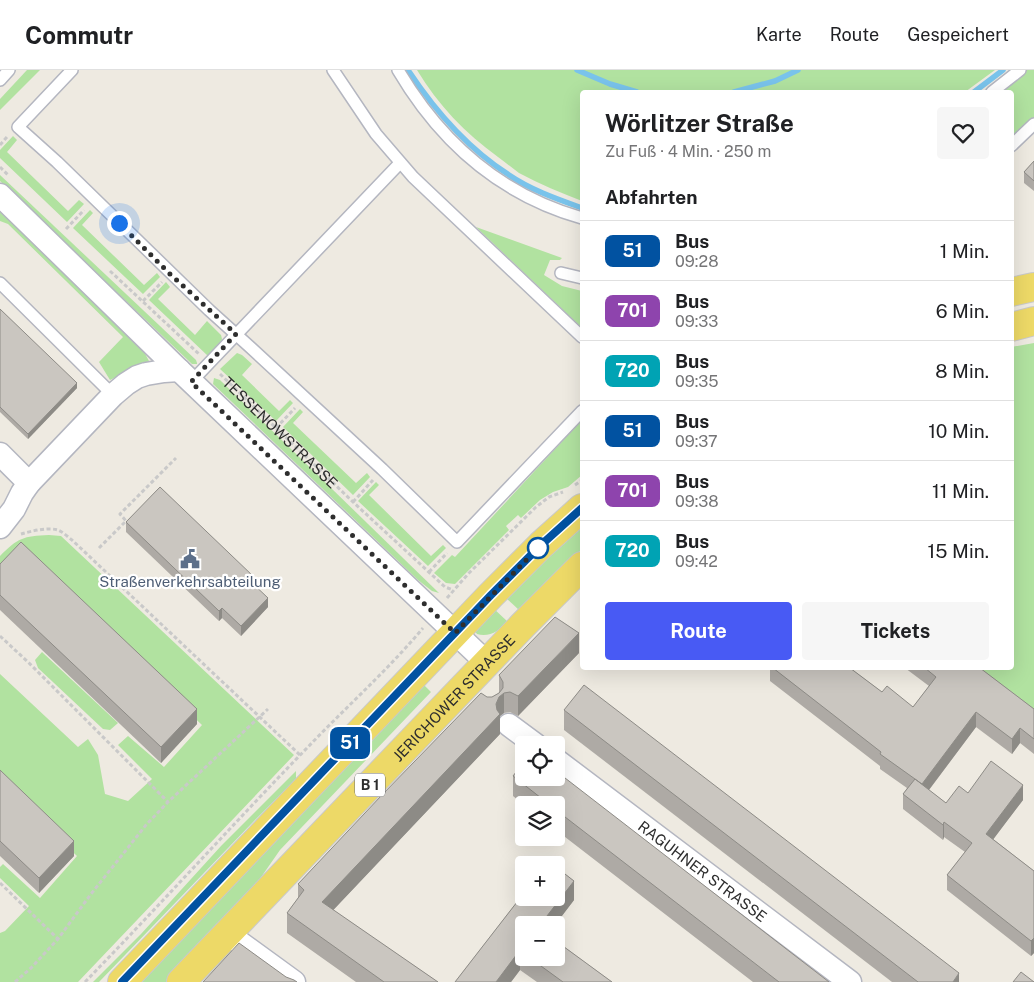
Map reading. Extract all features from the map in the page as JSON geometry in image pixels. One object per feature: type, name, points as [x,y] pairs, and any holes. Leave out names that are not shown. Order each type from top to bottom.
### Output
[{"type":"main road","points":[[1014,291],[1034,287]]},
{"type":"main road","points":[[1014,326],[1034,321]]},
{"type":"main road","points":[[122,982],[455,633],[541,545],[580,510]]},
{"type":"main road","name":"JERICHOWER STRASSE","points":[[181,982],[480,680],[550,597],[580,568]]},
{"type":"street","name":"TESSENOWSTRASSE","points":[[7,187],[185,376],[455,633],[480,680]]},
{"type":"street","points":[[7,532],[14,509],[29,483],[114,395],[129,382],[141,376],[159,372],[185,376]]},
{"type":"street","points":[[0,454],[29,483]]},
{"type":"street","points":[[509,725],[524,736]]},
{"type":"street","name":"RAGUHNER STRASSE","points":[[565,767],[850,982]]},
{"type":"street","points":[[228,934],[294,982]]},
{"type":"lane","points":[[0,80],[9,70]]},
{"type":"lane","points":[[72,70],[18,127],[170,274],[382,469],[457,542],[580,413]]},
{"type":"lane","points":[[333,70],[376,134],[400,164],[580,335]]},
{"type":"lane","points":[[398,70],[421,107],[434,123],[485,171],[530,198],[580,217]]},
{"type":"lane","points":[[995,90],[1020,70]]},
{"type":"lane","points":[[1014,143],[1034,124]]},
{"type":"lane","points":[[185,376],[209,363],[400,164]]},
{"type":"lane","points":[[561,273],[580,278]]},
{"type":"lane","points":[[0,283],[114,395]]},
{"type":"path","points":[[0,167],[7,187]]},
{"type":"path","points":[[60,223],[66,229],[94,199]]},
{"type":"path","name":"TESSENOWSTRASSE","points":[[108,269],[353,502],[445,587],[453,590]]},
{"type":"path","points":[[143,302],[170,274]]},
{"type":"path","points":[[276,428],[305,398]]},
{"type":"path","points":[[99,548],[126,521],[120,514],[176,458]]},
{"type":"path","points":[[353,502],[382,469]]},
{"type":"path","points":[[448,596],[536,507],[580,482]]},
{"type":"path","points":[[7,532],[20,534],[50,529],[60,531],[91,556],[300,755]]},
{"type":"path","points":[[429,572],[457,542]]},
{"type":"path","points":[[469,573],[474,578]]},
{"type":"path","points":[[85,982],[300,755],[422,630]]},
{"type":"path","points":[[0,636],[168,802]]},
{"type":"path","points":[[15,982],[58,939],[146,824],[268,709]]},
{"type":"path","points":[[0,883],[58,939]]},
{"type":"green space","points":[[27,70],[40,70],[0,110],[0,99]]},
{"type":"green space","points":[[417,70],[995,70],[968,90],[580,90],[580,200],[519,173],[463,128],[443,107]]},
{"type":"green space","points":[[1026,70],[1034,70],[1034,119],[1014,138],[1014,90],[1001,90]]},
{"type":"green space","points":[[13,136],[17,140],[7,152],[68,211],[79,200],[84,204],[67,222],[0,158],[0,150]]},
{"type":"green space","points":[[0,175],[196,360],[197,364],[192,364],[0,181]]},
{"type":"green space","points":[[0,210],[136,337],[149,361],[110,380],[99,362],[123,337],[8,224],[0,221]]},
{"type":"green space","points":[[90,210],[93,213],[82,225],[144,285],[157,273],[160,277],[143,294],[73,228]]},
{"type":"green space","points":[[476,227],[562,258],[560,260],[550,260],[544,275],[562,286],[580,290],[580,326]]},
{"type":"green space","points":[[166,282],[170,287],[158,299],[195,335],[207,321],[221,335],[221,343],[208,356],[149,300]]},
{"type":"green space","points":[[1034,343],[1034,720],[969,670],[1014,670],[1014,346]]},
{"type":"green space","points":[[237,353],[252,364],[242,375],[279,411],[290,400],[293,403],[276,421],[220,369]]},
{"type":"green space","points":[[214,378],[220,380],[439,593],[432,591],[418,580],[213,384]]},
{"type":"green space","points":[[300,409],[303,412],[293,423],[356,483],[367,473],[370,477],[353,495],[283,427]]},
{"type":"green space","points":[[580,422],[580,477],[568,487],[553,492],[540,500],[521,518],[518,515],[506,526],[509,530],[455,584],[446,583],[434,573],[452,555],[455,557]]},
{"type":"green space","points":[[376,482],[379,485],[369,495],[431,556],[443,545],[446,548],[428,566],[358,501]]},
{"type":"green space","points":[[580,523],[580,551],[520,611],[505,597]]},
{"type":"green space","points":[[61,536],[294,755],[78,982],[0,982],[0,933],[5,931],[29,906],[0,878],[0,867],[3,864],[40,898],[77,856],[0,783],[0,674],[78,747],[88,739],[98,755],[105,794],[128,801],[152,779],[118,745],[128,736],[164,767],[202,725],[23,555],[0,575],[0,556],[12,545],[27,537]]},
{"type":"green space","points":[[493,608],[508,622],[490,634],[477,634],[474,630]]},
{"type":"green space","points":[[42,652],[118,723],[110,730],[103,729],[38,668],[35,660]]},
{"type":"green space","points":[[422,683],[431,692],[280,850],[257,883],[167,982],[136,982]]},
{"type":"green space","points":[[296,771],[296,779],[99,982],[93,982],[141,934],[221,846]]},
{"type":"building","points":[[1034,161],[1034,181],[1024,172]]},
{"type":"building","points":[[0,309],[77,383],[28,434],[0,407]]},
{"type":"building","name":"Straßenverkehrsabteilung","points":[[160,487],[253,576],[249,580],[268,598],[241,626],[222,608],[219,611],[126,522]]},
{"type":"building","points":[[21,542],[197,709],[161,747],[0,595],[0,564]]},
{"type":"building","points":[[555,617],[579,633],[518,696],[510,692],[504,693],[499,697],[496,704],[500,714],[322,902],[438,982],[384,982],[287,913],[304,890],[298,884],[481,693],[487,697],[492,697],[499,693],[503,688],[503,682],[499,675]]},
{"type":"building","points":[[776,670],[853,670],[882,692],[887,686],[913,707],[936,677],[927,670],[983,670],[1034,709],[1034,739],[1020,728],[1012,739],[976,712],[922,784],[880,754],[881,752]]},
{"type":"building","points":[[584,685],[959,973],[953,982],[918,982],[564,710]]},
{"type":"building","points":[[991,761],[1023,785],[986,834],[1034,871],[1034,938],[1031,941],[947,875],[972,843],[944,822],[943,825],[903,794],[915,779],[946,803],[959,786],[968,793]]},
{"type":"building","points":[[0,770],[74,841],[39,878],[0,841]]},
{"type":"building","points":[[565,778],[829,982],[779,982],[565,817],[565,796],[539,796],[526,786],[565,786]]},
{"type":"building","points":[[565,874],[574,881],[565,893]]},
{"type":"building","points":[[515,905],[555,906],[547,916],[515,916],[515,957],[496,982],[455,982]]},
{"type":"building","points":[[239,943],[286,977],[297,982],[203,982]]},
{"type":"building","points":[[565,948],[612,982],[563,982],[541,966],[565,966]]},
{"type":"building","points":[[1021,972],[1034,982],[1013,982]]},
{"type":"waterway","points":[[408,70],[429,100],[453,128],[479,153],[526,185],[580,207]]},
{"type":"waterway","points":[[577,70],[610,84],[630,90]]},
{"type":"waterway","points":[[741,90],[775,81],[798,70]]},
{"type":"waterway","points":[[977,90],[1003,70]]},
{"type":"bus line","name":"51","points":[[122,982],[491,595],[541,545],[580,510]]},
{"type":"place","name":"Straßenverkehrsabteilung","points":[[190,559]]},
{"type":"route","points":[[119,223],[170,274],[236,334],[191,382],[455,633],[541,545],[538,548]]}]
